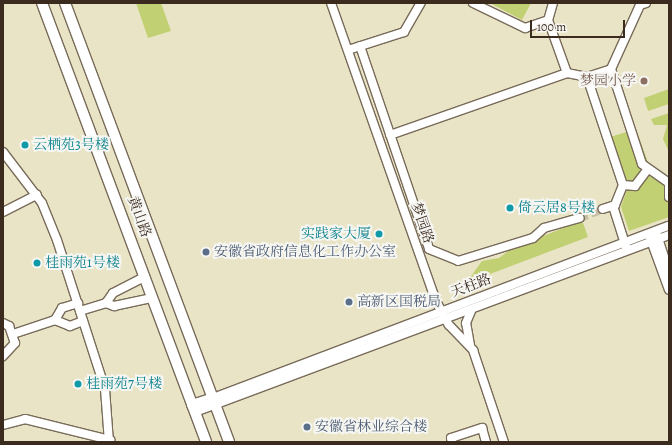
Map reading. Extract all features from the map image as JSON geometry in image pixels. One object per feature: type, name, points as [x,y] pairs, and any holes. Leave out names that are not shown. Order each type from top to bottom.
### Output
[{"type":"main road","name":"黄山路","points":[[42,3],[206,442]]},
{"type":"main road","name":"黄山路","points":[[65,3],[229,442]]},
{"type":"main road","name":"天柱路","points":[[194,409],[214,402]]},
{"type":"street","name":"梦园路","points":[[331,3],[441,313],[470,346],[504,442]]},
{"type":"street","points":[[348,50],[404,32],[421,3]]},
{"type":"street","points":[[473,3],[525,28],[548,20]]},
{"type":"street","points":[[553,3],[548,20],[567,73]]},
{"type":"street","points":[[646,3],[640,5],[611,69],[642,164],[669,184],[669,197]]},
{"type":"street","points":[[360,46],[429,248],[458,261],[533,238],[544,228],[580,218]]},
{"type":"street","points":[[390,134],[567,73],[587,78],[611,69]]},
{"type":"street","points":[[587,78],[623,185],[613,206],[627,252]]},
{"type":"street","points":[[3,152],[36,195],[57,240],[105,389],[109,441],[24,419],[3,425]]},
{"type":"street","points":[[623,185],[635,186],[648,169]]},
{"type":"street","points":[[3,212],[36,195]]},
{"type":"street","points":[[602,209],[613,206]]},
{"type":"street","name":"天柱路","points":[[214,402],[624,242],[669,226]]},
{"type":"street","points":[[652,232],[669,290]]},
{"type":"street","name":"天柱路","points":[[214,402],[472,311],[669,235]]},
{"type":"street","points":[[655,241],[669,272]]},
{"type":"street","points":[[106,303],[113,293],[145,277]]},
{"type":"street","points":[[13,334],[55,320],[62,308],[106,303],[114,306],[152,298]]},
{"type":"street","points":[[470,346],[466,323],[472,311]]},
{"type":"street","points":[[55,320],[66,326],[83,321]]},
{"type":"street","points":[[3,323],[13,334],[15,343],[3,356]]},
{"type":"street","points":[[452,442],[451,438],[482,428],[486,442]]},
{"type":"green space","points":[[136,3],[161,3],[171,31],[148,38]]},
{"type":"green space","points":[[490,3],[531,3],[522,20]]},
{"type":"green space","points":[[669,89],[669,104],[648,111],[644,98]]},
{"type":"green space","points":[[669,113],[669,152],[663,139],[667,125],[654,125],[651,119]]},
{"type":"green space","points":[[636,129],[649,165],[663,174],[669,192],[669,217],[629,231],[621,207],[627,189],[610,137]]},
{"type":"green space","points":[[578,222],[583,223],[588,237],[466,283],[482,261],[499,258],[511,249]]},
{"type":"tunnel","points":[[580,218],[603,209]]},
{"type":"place","name":"梦园小学","points":[[644,81]]},
{"type":"place","name":"云栖苑3号楼","points":[[25,145]]},
{"type":"place","name":"倚云居8号楼","points":[[510,208]]},
{"type":"place","name":"实践家大厦","points":[[379,234]]},
{"type":"place","name":"安徽省政府信息化工作办公室","points":[[206,252]]},
{"type":"place","name":"桂雨苑1号楼","points":[[37,263]]},
{"type":"place","name":"高新区国税局","points":[[349,302]]},
{"type":"place","name":"桂雨苑7号楼","points":[[78,384]]},
{"type":"place","name":"安徽省林业综合楼","points":[[307,427]]}]
